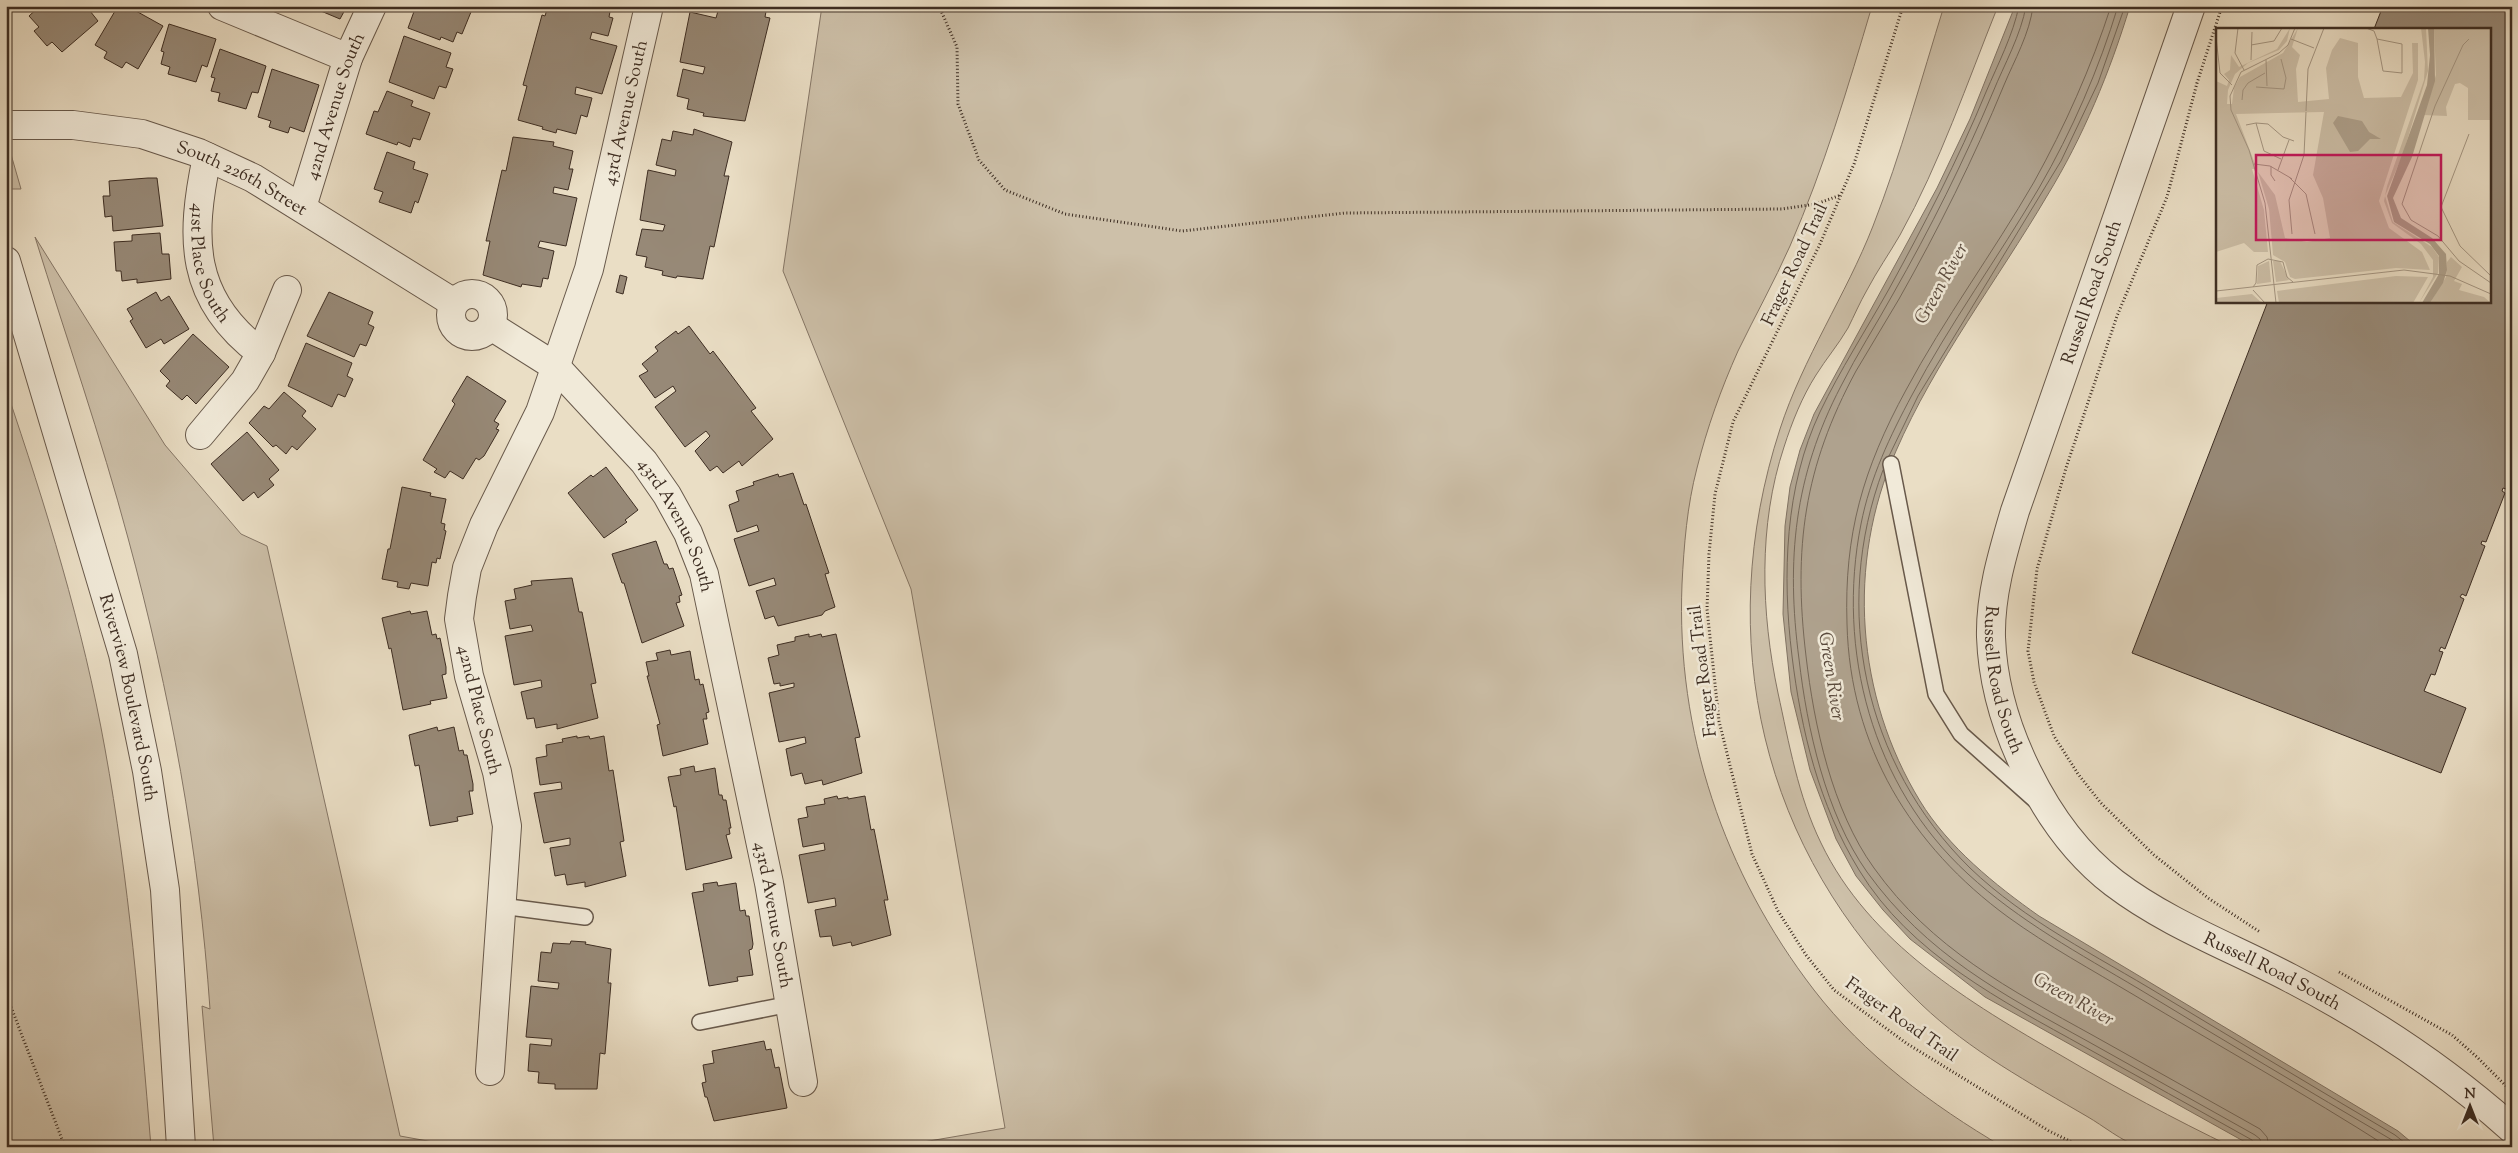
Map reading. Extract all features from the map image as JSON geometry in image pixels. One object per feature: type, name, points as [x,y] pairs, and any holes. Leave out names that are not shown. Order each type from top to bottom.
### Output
[{"type":"street","points":[[222,6],[348,58]]},
{"type":"street","name":"42nd Avenue South","points":[[302,207],[348,58],[372,6]]},
{"type":"street","name":"43rd Avenue South","points":[[649,6],[589,269],[556,367],[644,462],[667,495],[688,533],[704,574],[769,883],[803,1082]]},
{"type":"street","name":"Russell Road South","points":[[2191,6],[2015,512],[1994,594],[1991,635],[1994,668],[2001,704],[2012,736],[2030,775],[2055,818],[2078,848],[2113,883],[2188,929],[2290,978],[2370,1023],[2438,1069],[2512,1129]]},
{"type":"street","name":"South 226th Street","points":[[6,125],[73,125],[142,134],[207,157],[253,178],[454,303],[460,297],[468,294],[476,293],[484,296],[494,310],[491,326],[556,367]]},
{"type":"street","name":"41st Place South","points":[[207,157],[198,200],[197,219],[197,242],[202,274],[209,293],[226,322],[242,339],[261,353]]},
{"type":"street","name":"Riverview Boulevard South","points":[[6,262],[123,654],[147,771],[165,890],[182,1147]]},
{"type":"street","points":[[200,435],[228,404],[261,353],[287,290]]},
{"type":"street","name":"42nd Place South","points":[[490,1070],[507,826],[497,772],[469,676],[459,619],[468,568],[484,525],[540,412],[556,367]]},
{"type":"lane","points":[[1891,464],[1936,694],[1961,734],[2055,818]]},
{"type":"lane","points":[[500,906],[585,917]]},
{"type":"lane","points":[[700,1022],[790,1004]]},
{"type":"path","points":[[939,6],[957,46],[958,104],[979,160],[1005,190],[1065,214],[1182,231],[1346,213],[1782,209],[1816,204],[1841,195]]},
{"type":"path","name":"Frager Road Trail","points":[[1903,6],[1854,164],[1820,244],[1733,422],[1716,494],[1709,554],[1707,609],[1714,683],[1730,771],[1752,854],[1778,911],[1806,955],[1834,990],[1906,1043],[2049,1131],[2082,1147]]},
{"type":"path","points":[[2222,6],[2197,83],[2167,197],[2117,316],[2063,477],[2036,568],[2028,651],[2034,682],[2054,736],[2078,774],[2101,803],[2161,861],[2208,898],[2264,934]]},
{"type":"path","points":[[2332,969],[2358,981],[2452,1035],[2512,1092]]},
{"type":"path","points":[[6,994],[65,1147]]},
{"type":"shaded area","points":[[822,6],[1872,6],[1814,187],[1784,259],[1732,365],[1701,453],[1688,511],[1682,584],[1682,639],[1687,693],[1697,747],[1712,799],[1731,849],[1755,898],[1782,945],[1814,990],[1834,1014],[1877,1057],[1925,1096],[2003,1147],[894,1147],[1005,1128],[911,589],[783,271]]},
{"type":"shaded area","points":[[1944,6],[1998,6],[1928,180],[1900,235],[1862,299],[1848,328],[1806,392],[1784,447],[1770,507],[1765,569],[1768,632],[1772,663],[1795,769],[1813,825],[1841,879],[1866,911],[1894,940],[1925,967],[1958,992],[2027,1036],[2125,1092],[2232,1147],[2148,1148],[2132,1144],[2001,1065],[1940,1021],[1921,1004],[1866,944],[1822,879],[1788,810],[1765,738],[1753,663],[1751,586],[1760,507],[1780,429],[1789,403],[1862,252],[1883,199],[1902,144]]},
{"type":"shaded area","points":[[6,137],[21,189],[6,189]]},
{"type":"shaded area","points":[[35,237],[165,445],[241,534],[267,546],[400,1136],[461,1147],[214,1147],[202,1006],[210,1009],[205,949],[190,831],[170,713],[143,596],[118,500]]},
{"type":"shaded area","points":[[6,389],[75,612],[105,749],[127,898],[151,1147],[6,1147]]},
{"type":"water","name":"Green River","points":[[2015,6],[2130,6],[2104,80],[2072,151],[2028,228],[1929,385],[1896,451],[1880,494],[1870,539],[1865,584],[1865,629],[1871,674],[1882,718],[1899,760],[1931,818],[1958,849],[1989,878],[2039,916],[2398,1131],[2417,1147],[2254,1147],[1985,997],[1910,939],[1883,910],[1856,876],[1836,839],[1810,770],[1791,692],[1783,614],[1785,526],[1790,487],[1800,450],[1814,414],[1937,188],[1970,119]]},
{"type":"building","points":[[40,6],[86,6],[98,21],[62,52],[52,42],[47,46],[34,31],[39,27],[29,16]]},
{"type":"building","points":[[118,6],[127,6],[163,26],[138,69],[126,62],[122,68],[104,58],[107,52],[95,45]]},
{"type":"building","points":[[309,6],[347,6],[340,19]]},
{"type":"building","points":[[416,6],[473,7],[462,34],[457,32],[453,42],[441,37],[440,40],[408,28]]},
{"type":"building","points":[[548,6],[611,6],[609,17],[613,18],[608,36],[592,32],[590,39],[617,46],[602,94],[576,87],[575,94],[592,98],[587,117],[581,115],[576,134],[557,129],[556,133],[518,120],[527,86],[523,85],[542,15],[545,16]]},
{"type":"building","points":[[697,6],[767,6],[765,17],[770,18],[745,121],[703,116],[704,113],[687,109],[689,99],[677,96],[683,69],[703,74],[705,67],[680,62],[690,12],[716,18],[718,11]]},
{"type":"building","points":[[2383,6],[2512,6],[2512,476],[2506,489],[2503,488],[2502,491],[2505,493],[2486,542],[2482,541],[2481,544],[2485,546],[2466,596],[2462,594],[2460,597],[2464,599],[2445,649],[2441,647],[2439,651],[2443,652],[2435,675],[2431,674],[2424,691],[2466,708],[2441,773],[2132,653],[2268,302],[2490,302],[2490,28],[2374,28]]},
{"type":"building","points":[[169,24],[216,39],[207,67],[202,65],[196,82],[168,74],[170,67],[161,64],[164,52],[161,51]]},
{"type":"building","points":[[404,36],[451,53],[446,67],[453,69],[446,88],[439,86],[434,99],[389,82]]},
{"type":"building","points":[[220,49],[266,66],[258,93],[252,92],[246,109],[218,101],[220,93],[211,91],[215,78],[211,77]]},
{"type":"building","points":[[272,69],[319,85],[304,132],[290,127],[288,133],[269,127],[271,121],[258,117]]},
{"type":"building","points":[[387,91],[413,101],[411,106],[430,113],[420,140],[413,138],[410,147],[398,142],[397,145],[366,134],[374,111],[378,112]]},
{"type":"building","points":[[694,129],[732,142],[724,176],[729,176],[714,247],[710,246],[703,279],[677,276],[676,278],[662,275],[663,271],[645,267],[647,257],[636,255],[642,229],[663,231],[665,225],[640,220],[648,170],[675,176],[676,170],[656,165],[662,139],[671,141],[673,131],[693,135]]},
{"type":"building","points":[[513,137],[554,142],[553,146],[573,151],[569,169],[573,169],[568,190],[554,187],[553,193],[577,198],[566,246],[540,241],[538,247],[554,251],[548,279],[543,278],[541,287],[522,284],[521,287],[483,275],[490,241],[486,241],[502,170],[506,171]]},
{"type":"building","points":[[387,152],[415,162],[413,169],[428,174],[418,203],[415,201],[411,213],[379,202],[383,192],[374,189]]},
{"type":"building","points":[[157,178],[163,226],[113,231],[112,216],[105,217],[103,196],[110,196],[109,181]]},
{"type":"building","points":[[160,233],[162,254],[169,254],[171,279],[137,283],[137,279],[122,281],[121,271],[116,271],[114,242],[132,241],[132,235]]},
{"type":"building","points":[[620,275],[627,277],[623,294],[616,292]]},
{"type":"building","points":[[156,292],[161,301],[169,296],[189,329],[164,344],[161,339],[146,348],[130,321],[133,319],[127,309]]},
{"type":"building","points":[[329,292],[373,312],[368,324],[374,327],[366,346],[360,344],[354,357],[307,336]]},
{"type":"building","points":[[689,326],[710,354],[713,351],[756,408],[751,411],[773,439],[742,466],[739,461],[723,473],[717,466],[710,471],[695,451],[710,436],[706,431],[685,447],[655,407],[676,391],[673,386],[655,398],[639,376],[648,371],[642,364],[658,351],[655,347],[676,331],[678,334]]},
{"type":"building","points":[[193,334],[229,367],[196,404],[187,395],[182,400],[166,386],[170,381],[160,371]]},
{"type":"building","points":[[306,343],[352,363],[347,376],[353,379],[345,397],[338,394],[332,407],[288,386]]},
{"type":"building","points":[[467,376],[506,401],[494,421],[499,424],[496,429],[499,430],[484,456],[479,460],[476,458],[463,479],[450,471],[445,478],[434,472],[437,469],[423,460],[455,404],[452,401]]},
{"type":"building","points":[[284,392],[306,411],[302,416],[316,429],[297,450],[292,446],[286,454],[276,445],[273,447],[249,423],[264,406],[269,409]]},
{"type":"building","points":[[247,432],[279,470],[269,479],[274,485],[258,498],[254,492],[243,501],[211,464]]},
{"type":"building","points":[[606,467],[638,510],[625,520],[627,522],[604,538],[568,493],[591,475],[593,477]]},
{"type":"building","points":[[793,473],[804,505],[806,504],[829,573],[825,574],[835,607],[825,611],[822,615],[778,626],[774,616],[765,619],[756,591],[776,585],[774,578],[749,586],[734,539],[759,531],[757,525],[737,532],[729,505],[739,501],[736,491],[754,485],[753,482],[778,474],[779,477]]},
{"type":"building","points":[[402,487],[431,493],[430,496],[446,499],[441,523],[445,524],[444,530],[446,531],[440,559],[437,558],[436,563],[432,562],[428,586],[411,583],[409,589],[397,587],[398,582],[382,579]]},
{"type":"building","points":[[656,541],[664,564],[667,564],[669,569],[673,568],[682,595],[679,596],[680,602],[676,603],[684,626],[642,643],[624,583],[622,583],[612,554]]},
{"type":"building","points":[[572,578],[579,612],[582,612],[596,683],[591,684],[598,718],[557,729],[557,724],[536,728],[534,718],[527,719],[521,692],[542,687],[541,680],[514,685],[505,636],[533,631],[531,625],[510,629],[505,601],[516,599],[514,589],[532,585],[531,581]]},
{"type":"building","points":[[410,611],[411,614],[427,611],[432,635],[436,634],[437,639],[440,638],[446,667],[446,674],[442,675],[447,698],[430,701],[431,704],[403,710],[391,648],[389,649],[382,618]]},
{"type":"building","points":[[809,634],[809,637],[821,634],[822,637],[836,634],[860,737],[855,738],[862,773],[823,785],[822,780],[805,784],[802,773],[791,776],[786,749],[806,743],[805,737],[779,742],[769,693],[794,687],[794,683],[780,686],[780,683],[774,684],[768,658],[779,655],[777,645],[795,641],[795,637]]},
{"type":"building","points":[[670,650],[671,655],[690,651],[695,680],[699,679],[700,685],[703,684],[709,712],[706,713],[707,719],[703,719],[708,744],[663,756],[657,725],[660,724],[647,676],[649,676],[646,662],[658,660],[656,653]]},
{"type":"building","points":[[437,727],[438,731],[454,727],[459,751],[463,750],[464,755],[467,755],[473,784],[473,791],[469,791],[473,814],[457,817],[458,821],[430,826],[419,765],[415,766],[409,735]]},
{"type":"building","points":[[577,736],[577,738],[589,736],[590,739],[604,736],[609,771],[613,770],[624,841],[620,842],[626,876],[585,887],[585,882],[567,885],[565,874],[555,876],[550,848],[570,845],[570,838],[544,843],[534,793],[562,789],[561,782],[540,785],[536,758],[547,756],[546,745],[563,742],[562,739]]},
{"type":"building","points":[[694,766],[695,772],[715,768],[719,795],[722,795],[723,800],[726,800],[731,828],[729,828],[730,834],[726,835],[732,858],[686,870],[676,806],[674,807],[668,777],[681,775],[680,769]]},
{"type":"building","points":[[837,796],[838,799],[848,797],[848,799],[865,796],[871,830],[874,829],[888,900],[884,900],[891,935],[852,946],[851,942],[833,946],[831,936],[820,937],[815,910],[836,906],[835,898],[808,903],[799,855],[825,850],[824,843],[803,847],[798,819],[808,817],[806,807],[825,804],[824,799]]},
{"type":"building","points":[[717,882],[718,886],[736,883],[740,911],[745,910],[746,916],[749,916],[753,944],[752,949],[749,950],[753,975],[737,977],[738,981],[709,986],[692,893],[704,891],[703,884]]},
{"type":"building","points":[[571,941],[586,942],[585,944],[611,949],[608,983],[611,983],[605,1054],[600,1053],[597,1089],[555,1089],[555,1084],[538,1083],[539,1072],[528,1071],[530,1044],[551,1046],[552,1039],[526,1037],[531,986],[558,989],[559,983],[538,981],[541,952],[551,953],[553,943],[570,944]]},
{"type":"building","points":[[764,1041],[766,1050],[771,1049],[775,1068],[779,1067],[787,1108],[714,1121],[702,1083],[706,1082],[703,1065],[714,1063],[712,1051]]}]
